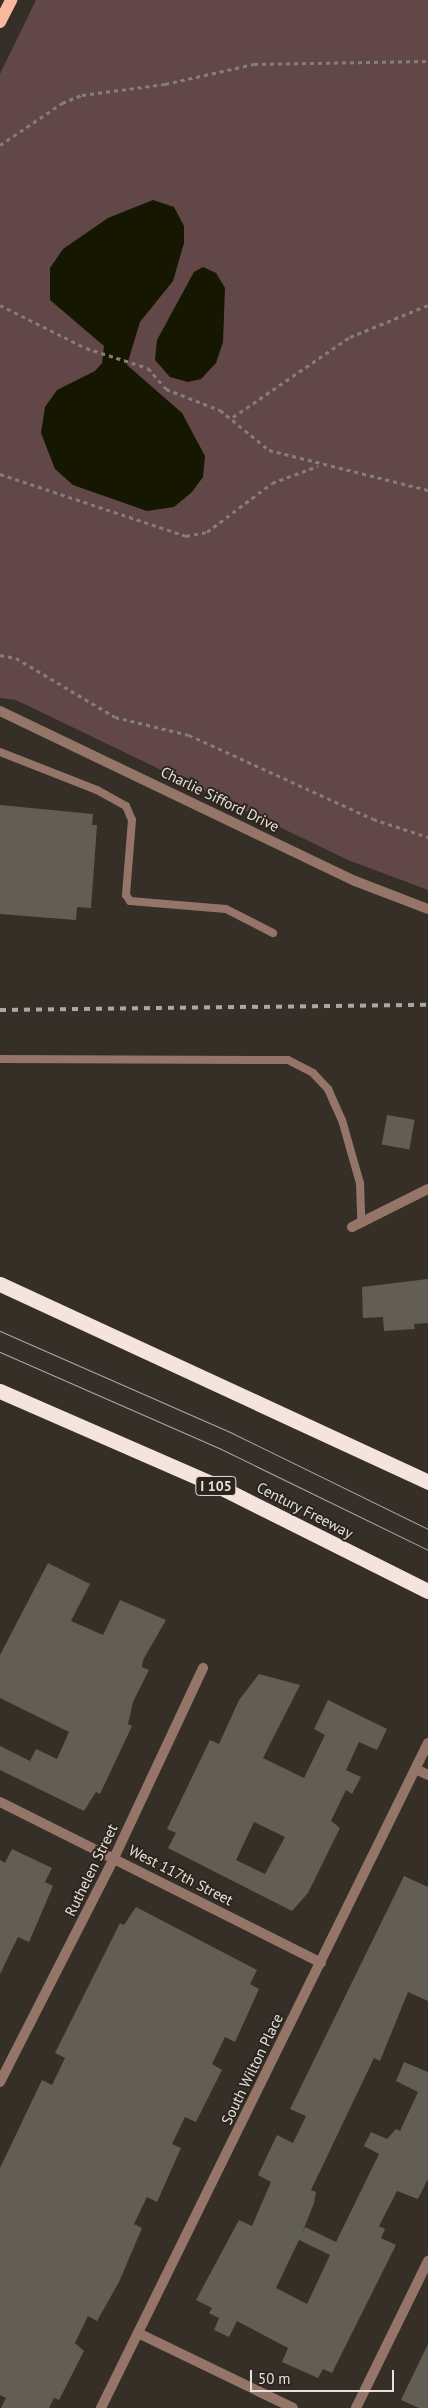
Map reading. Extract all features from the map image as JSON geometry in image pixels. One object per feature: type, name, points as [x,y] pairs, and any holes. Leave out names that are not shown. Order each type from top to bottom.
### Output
[{"type":"highway","points":[[0,1284],[428,1482]]},
{"type":"highway","name":"Century Freeway","points":[[0,1391],[224,1489],[428,1591]]},
{"type":"main road","points":[[0,22],[11,0]]},
{"type":"street","name":"Charlie Sifford Drive","points":[[0,712],[355,881],[428,909]]},
{"type":"street","points":[[352,1227],[428,1189]]},
{"type":"street","name":"Ruthelen Street","points":[[0,2082],[114,1858],[203,1668]]},
{"type":"street","name":"South Wilton Place","points":[[101,2408],[428,1742]]},
{"type":"street","points":[[416,1769],[428,1774]]},
{"type":"street","name":"West 117th Street","points":[[0,1802],[321,1963]]},
{"type":"street","points":[[356,2408],[428,2261]]},
{"type":"street","points":[[138,2333],[293,2408]]},
{"type":"lane","points":[[0,752],[97,790],[126,806],[132,820],[126,896],[130,901],[226,909],[273,933]]},
{"type":"lane","points":[[0,1059],[288,1060],[314,1074],[328,1089],[342,1120],[360,1183],[361,1221]]},
{"type":"path","points":[[0,145],[62,103],[82,95],[165,84],[254,64],[428,61]]},
{"type":"path","points":[[0,305],[102,354],[148,368],[179,397],[233,418],[270,450],[319,466],[428,490]]},
{"type":"path","points":[[233,418],[350,337],[428,305]]},
{"type":"path","points":[[0,474],[186,536],[213,529],[272,483],[319,466]]},
{"type":"path","points":[[0,655],[16,658],[115,717],[190,736],[364,815],[428,837]]},
{"type":"shaded area","points":[[36,0],[428,0],[428,890],[348,860],[16,700],[0,698],[0,74]]},
{"type":"shaded area","points":[[153,200],[174,207],[184,226],[184,243],[173,281],[140,322],[127,365],[182,413],[205,456],[203,477],[192,492],[174,507],[147,511],[73,485],[55,469],[41,433],[45,407],[57,390],[95,371],[102,363],[104,346],[50,300],[50,268],[63,249],[108,218]]},
{"type":"shaded area","points":[[203,267],[216,273],[225,288],[223,342],[216,363],[201,379],[188,382],[170,377],[155,360],[157,340],[194,272]]},
{"type":"building","points":[[0,805],[93,814],[92,825],[97,825],[91,908],[77,907],[76,920],[0,914]]},
{"type":"building","points":[[387,1115],[415,1120],[409,1149],[382,1145]]},
{"type":"building","points":[[428,1279],[428,1323],[414,1324],[415,1329],[384,1331],[383,1317],[363,1318],[362,1287]]},
{"type":"building","points":[[48,1563],[90,1584],[71,1621],[103,1635],[120,1600],[166,1620],[143,1660],[142,1667],[149,1670],[133,1702],[128,1724],[132,1726],[100,1794],[96,1792],[84,1811],[0,1770],[0,1746],[30,1761],[36,1749],[57,1759],[69,1732],[0,1698],[0,1655]]},
{"type":"building","points":[[259,1674],[300,1685],[263,1758],[304,1778],[325,1735],[314,1729],[328,1700],[387,1729],[377,1750],[359,1742],[346,1770],[361,1777],[352,1794],[346,1790],[331,1821],[340,1828],[308,1893],[292,1911],[168,1848],[176,1833],[167,1829],[210,1740],[219,1744],[239,1700]],"holes":[[[254,1822],[285,1837],[265,1874],[236,1860]]]},
{"type":"building","points":[[12,1849],[52,1868],[45,1882],[53,1886],[29,1942],[18,1937],[0,1974],[0,1860],[5,1863]]},
{"type":"building","points":[[404,1876],[428,1887],[428,2001],[408,1992],[380,2061],[374,2058],[311,2190],[316,2192],[314,2203],[301,2236],[305,2227],[336,2242],[379,2154],[364,2146],[371,2132],[387,2139],[396,2129],[400,2131],[418,2092],[396,2081],[404,2062],[428,2072],[428,2179],[418,2199],[397,2191],[379,2226],[385,2229],[381,2238],[396,2245],[332,2373],[323,2369],[318,2378],[282,2362],[288,2348],[237,2321],[229,2337],[214,2330],[219,2318],[209,2313],[212,2308],[196,2300],[239,2220],[252,2226],[271,2182],[258,2175],[277,2135],[293,2143],[306,2116],[290,2109]],"holes":[[[299,2240],[330,2255],[307,2304],[276,2288]]]},
{"type":"building","points":[[136,1907],[257,1970],[250,1984],[259,1989],[235,2042],[225,2037],[212,2064],[222,2070],[196,2122],[185,2117],[172,2144],[181,2148],[157,2202],[147,2197],[134,2224],[142,2228],[119,2282],[97,2321],[88,2316],[75,2343],[84,2351],[59,2400],[54,2398],[49,2408],[1,2408],[6,2398],[0,2395],[0,2168],[42,2080],[52,2085],[65,2058],[55,2053],[120,1923],[124,1925]]},
{"type":"building","points":[[428,2344],[428,2408],[419,2408],[401,2400]]},
{"type":"tram line","points":[[0,1331],[232,1433],[428,1529]]},
{"type":"tram line","points":[[0,1352],[219,1448],[428,1550]]},
{"type":"railway","points":[[0,1010],[428,1005]]}]
